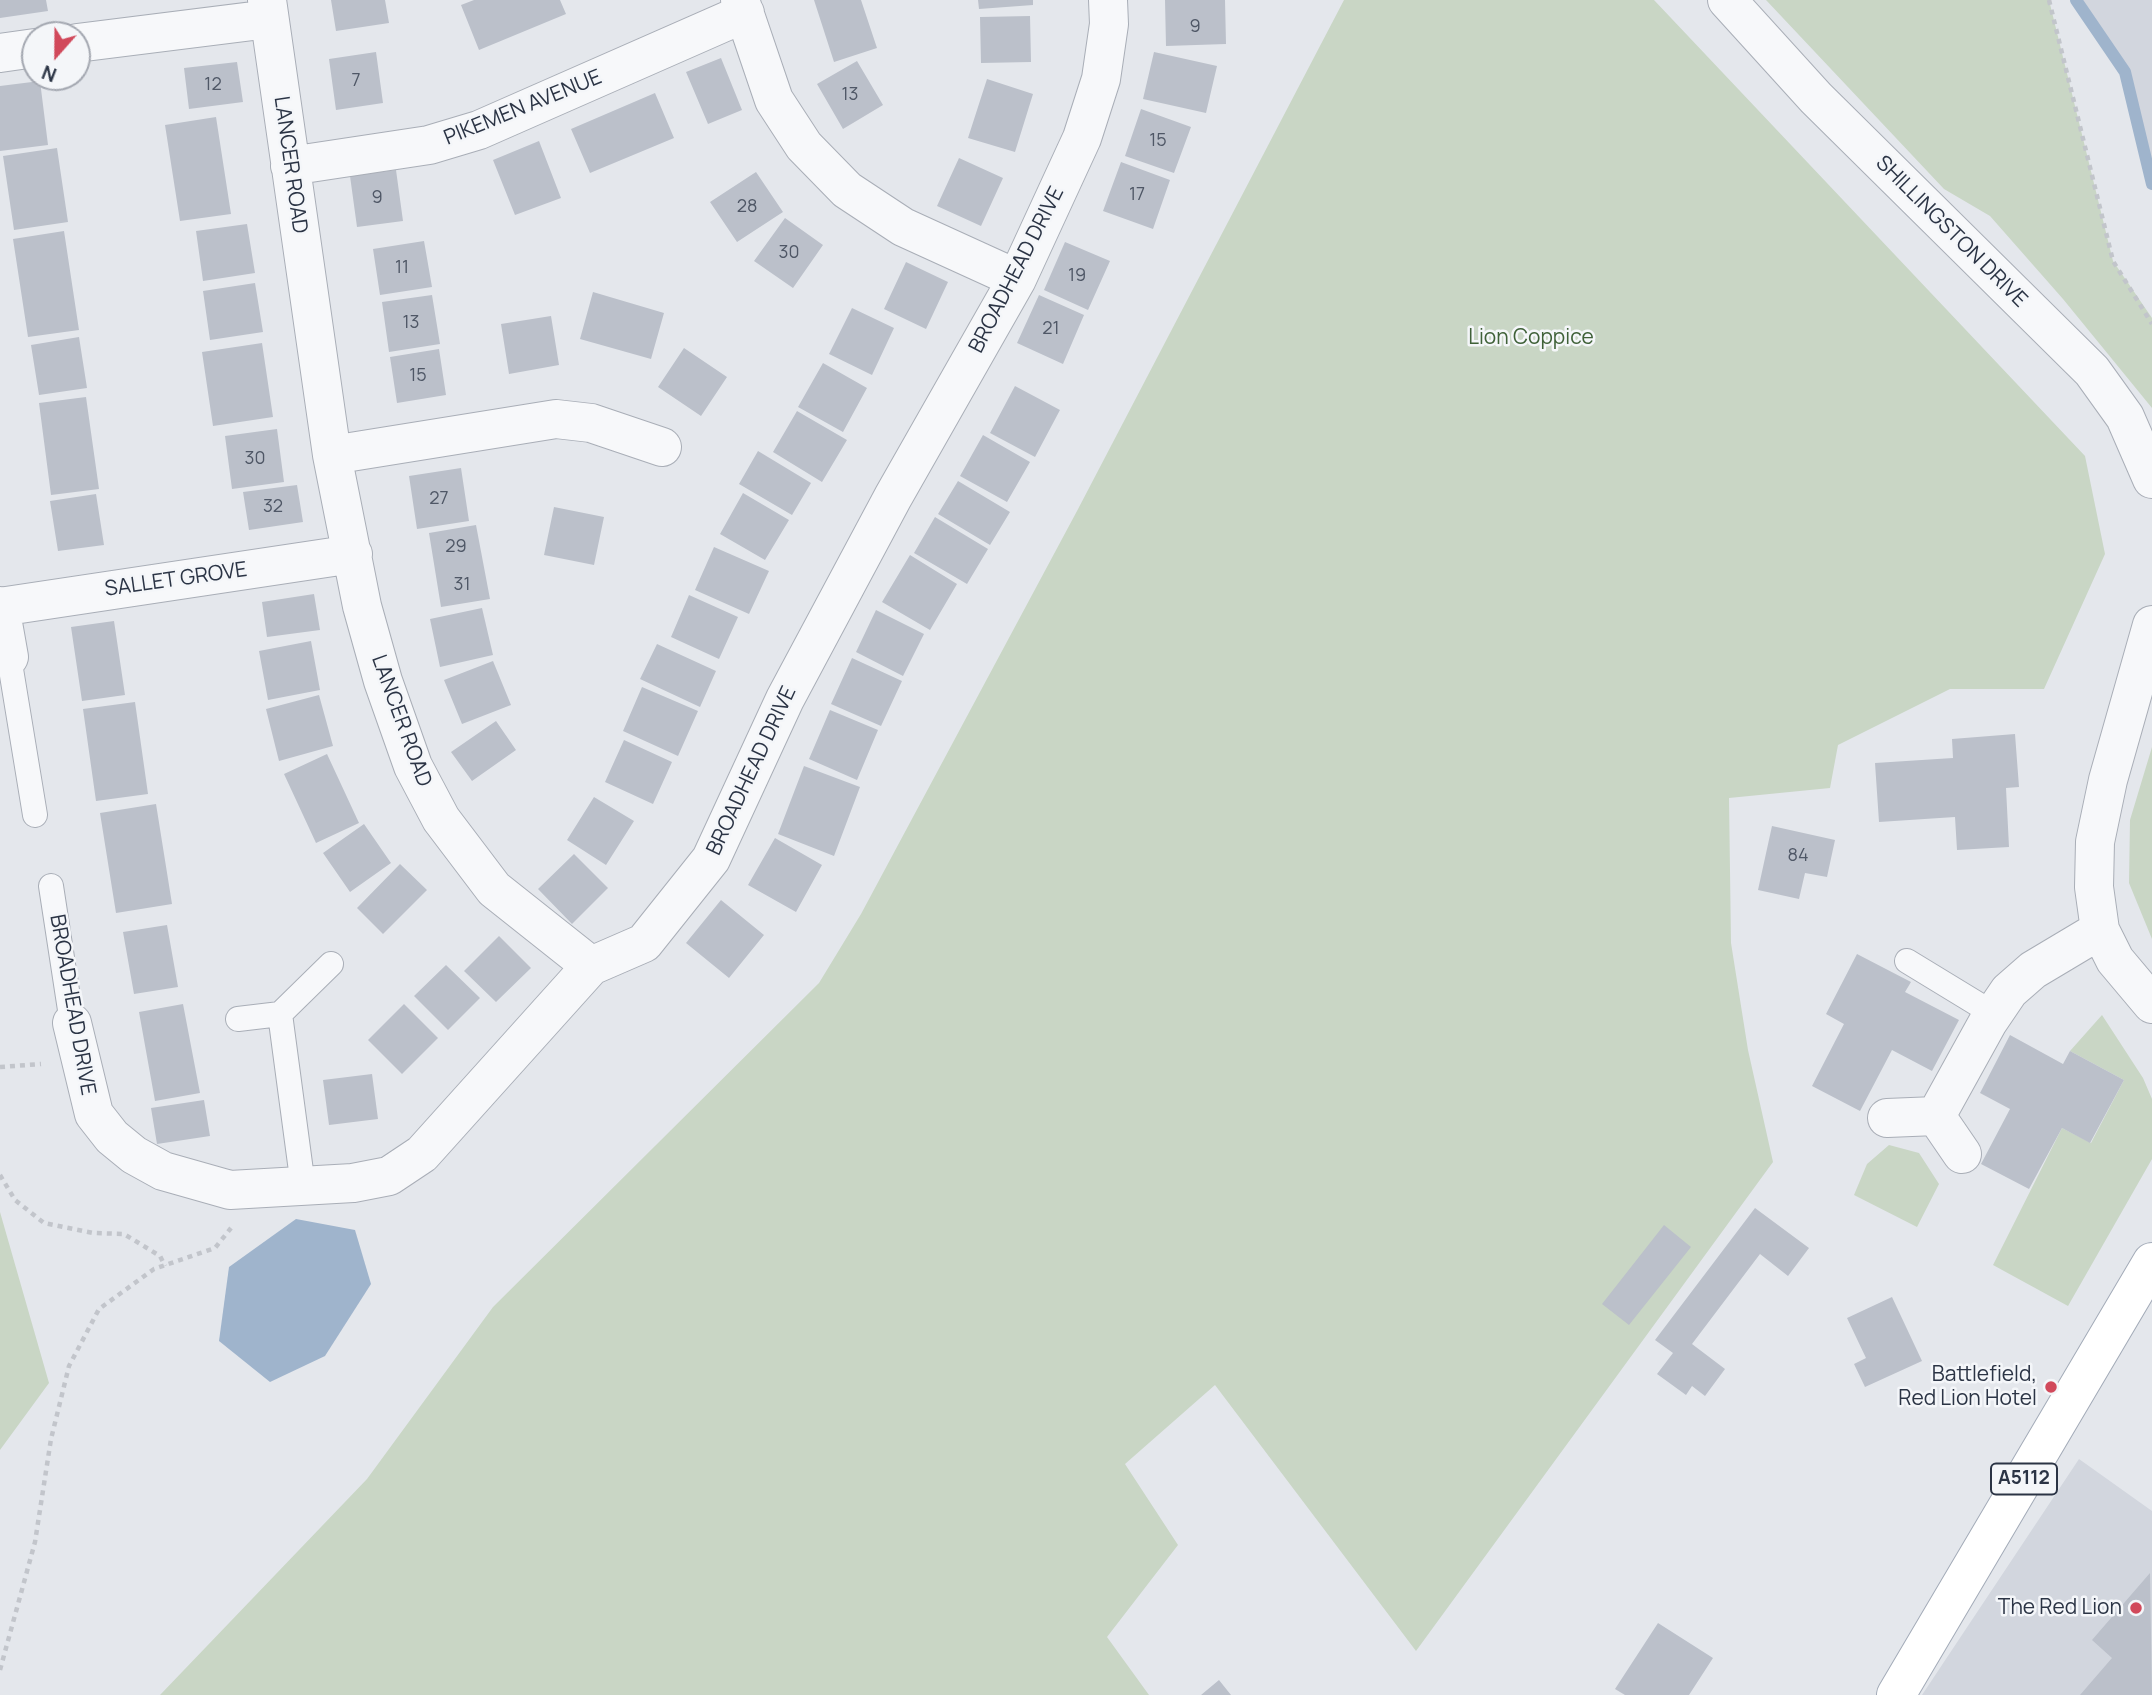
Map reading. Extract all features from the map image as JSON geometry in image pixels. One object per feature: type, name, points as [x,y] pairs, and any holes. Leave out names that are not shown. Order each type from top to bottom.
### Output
[{"type":"main road","name":"A5112","points":[[1896,1695],[2152,1262]]},
{"type":"street","name":"BROADHEAD DRIVE","points":[[72,1023],[94,1114],[112,1137],[134,1155],[163,1171],[230,1190],[353,1183],[389,1176],[422,1154],[591,966],[644,943],[711,859],[785,699],[894,497],[1017,279],[1082,138],[1101,79],[1109,24],[1108,0]]},
{"type":"street","name":"SHILLINGSTON DRIVE","points":[[1727,0],[1816,98],[2092,371],[2125,417],[2152,479]]},
{"type":"street","name":"PIKEMEN AVENUE","points":[[290,166],[429,145],[479,130],[743,7],[774,100],[804,146],[847,190],[904,227],[1017,279]]},
{"type":"street","name":"LANCER ROAD","points":[[268,9],[332,455],[362,606],[383,681],[413,766],[441,819],[494,890],[591,966]]},
{"type":"street","points":[[91,41],[268,9]]},
{"type":"street","points":[[0,53],[21,50]]},
{"type":"street","points":[[332,455],[556,419],[591,423],[662,447]]},
{"type":"street","name":"SALLET GROVE","points":[[0,606],[353,554]]},
{"type":"street","points":[[0,606],[9,657]]},
{"type":"street","points":[[2152,625],[2108,780],[2095,842],[2094,887],[2100,930],[2115,960],[2152,1004]]},
{"type":"street","points":[[1936,1116],[2009,991],[2033,970],[2100,930]]},
{"type":"street","points":[[1887,1118],[1936,1116]]},
{"type":"street","points":[[1936,1116],[1962,1154]]},
{"type":"lane","points":[[9,657],[36,815]]},
{"type":"lane","name":"BROADHEAD DRIVE","points":[[51,886],[72,1023]]},
{"type":"lane","points":[[1907,961],[1994,1014]]},
{"type":"lane","points":[[238,1019],[280,1014],[331,964]]},
{"type":"lane","points":[[280,1014],[303,1186]]},
{"type":"path","points":[[2049,0],[2113,261],[2152,324]]},
{"type":"path","points":[[0,1177],[15,1200],[44,1223],[93,1233],[124,1234],[160,1256],[165,1266]]},
{"type":"path","points":[[0,1669],[35,1542],[51,1438],[69,1366],[99,1309],[154,1269],[215,1248],[233,1226],[230,1190]]},
{"type":"shaded area","points":[[2081,0],[2152,0],[2152,184],[2125,72]]},
{"type":"shaded area","points":[[2079,1459],[2152,1511],[2152,1695],[1922,1695]]},
{"type":"green space","name":"Lion Coppice","points":[[1344,0],[1654,0],[2085,456],[2105,554],[2044,689],[1950,689],[1838,745],[1830,788],[1729,798],[1731,943],[1748,1050],[1773,1162],[1416,1651],[1215,1385],[1125,1464],[1178,1545],[1107,1637],[1149,1695],[160,1695],[367,1479],[493,1307],[819,983],[861,914],[1077,511]]},
{"type":"green space","points":[[1766,0],[2049,0],[2113,261],[2152,318],[2152,408],[2063,299],[1990,216],[1944,189]]},
{"type":"green space","points":[[2152,747],[2152,939],[2129,883],[2130,820]]},
{"type":"green space","points":[[2102,1015],[2143,1078],[2152,1099],[2152,1159],[2068,1306],[1993,1265],[2062,1128],[2091,1143],[2124,1080],[2070,1051]]},
{"type":"green space","points":[[1889,1145],[1919,1153],[1939,1184],[1917,1227],[1854,1195],[1867,1164]]},
{"type":"green space","points":[[0,1212],[49,1383],[0,1450]]},
{"type":"water","points":[[296,1219],[355,1230],[371,1284],[325,1356],[270,1382],[219,1341],[229,1267]]},
{"type":"building","points":[[0,0],[46,0],[48,11],[0,18]]},
{"type":"building","points":[[331,0],[385,0],[389,23],[336,31]]},
{"type":"building","points":[[474,0],[560,0],[566,14],[479,50],[461,5]]},
{"type":"building","points":[[814,0],[861,0],[877,48],[834,62]]},
{"type":"building","points":[[978,0],[1033,0],[1033,5],[979,9]]},
{"type":"building","points":[[1165,0],[1225,0],[1226,44],[1166,46]]},
{"type":"building","points":[[1030,16],[1031,62],[981,63],[980,17]]},
{"type":"building","points":[[376,52],[383,103],[336,110],[329,59]]},
{"type":"building","points":[[1154,52],[1217,66],[1206,113],[1143,99]]},
{"type":"building","points":[[721,58],[742,110],[708,124],[686,72]]},
{"type":"building","points":[[857,61],[883,105],[843,129],[817,84]]},
{"type":"building","points":[[237,62],[243,102],[189,109],[184,68]]},
{"type":"building","points":[[987,79],[1033,94],[1015,152],[968,138]]},
{"type":"building","points":[[21,83],[21,91],[41,91],[48,145],[0,151],[0,86]]},
{"type":"building","points":[[655,93],[674,138],[590,173],[571,129]]},
{"type":"building","points":[[1141,109],[1191,127],[1174,173],[1125,156]]},
{"type":"building","points":[[216,117],[231,214],[180,221],[165,125]]},
{"type":"building","points":[[539,141],[561,198],[515,215],[493,160]]},
{"type":"building","points":[[57,148],[68,222],[14,230],[3,156]]},
{"type":"building","points":[[959,158],[1003,178],[981,226],[937,206]]},
{"type":"building","points":[[1121,162],[1170,180],[1153,229],[1103,211]]},
{"type":"building","points":[[396,170],[403,221],[357,227],[350,176]]},
{"type":"building","points":[[756,172],[783,212],[737,242],[710,202]]},
{"type":"building","points":[[785,218],[823,245],[793,288],[754,261]]},
{"type":"building","points":[[247,224],[255,273],[203,281],[196,231]]},
{"type":"building","points":[[64,231],[79,330],[28,337],[13,239]]},
{"type":"building","points":[[424,241],[432,287],[380,295],[373,249]]},
{"type":"building","points":[[1065,242],[1110,261],[1088,310],[1044,290]]},
{"type":"building","points":[[906,262],[948,282],[926,329],[884,309]]},
{"type":"building","points":[[255,283],[263,332],[210,340],[203,291]]},
{"type":"building","points":[[593,292],[664,313],[651,359],[580,339]]},
{"type":"building","points":[[432,295],[440,344],[389,352],[382,302]]},
{"type":"building","points":[[1039,295],[1084,315],[1063,364],[1017,343]]},
{"type":"building","points":[[852,308],[894,328],[872,375],[829,354]]},
{"type":"building","points":[[551,316],[559,365],[509,374],[501,324]]},
{"type":"building","points":[[79,337],[87,388],[39,395],[31,345]]},
{"type":"building","points":[[262,343],[273,417],[213,426],[202,352]]},
{"type":"building","points":[[684,348],[727,377],[701,416],[658,387]]},
{"type":"building","points":[[439,349],[446,395],[397,403],[390,357]]},
{"type":"building","points":[[823,363],[867,388],[843,432],[798,407]]},
{"type":"building","points":[[1015,386],[1060,410],[1035,457],[990,433]]},
{"type":"building","points":[[86,397],[99,489],[51,495],[39,403]]},
{"type":"building","points":[[797,411],[847,440],[822,482],[773,452]]},
{"type":"building","points":[[277,429],[284,482],[232,489],[225,436]]},
{"type":"building","points":[[983,435],[1030,462],[1007,502],[960,476]]},
{"type":"building","points":[[758,451],[811,483],[792,515],[739,484]]},
{"type":"building","points":[[461,468],[469,521],[417,529],[409,476]]},
{"type":"building","points":[[958,481],[1010,512],[990,545],[938,514]]},
{"type":"building","points":[[297,485],[303,522],[249,530],[243,492]]},
{"type":"building","points":[[743,493],[789,520],[765,560],[720,534]]},
{"type":"building","points":[[96,494],[104,545],[58,551],[50,501]]},
{"type":"building","points":[[554,507],[604,517],[594,565],[544,555]]},
{"type":"building","points":[[935,517],[988,549],[967,584],[914,553]]},
{"type":"building","points":[[476,525],[490,599],[441,607],[429,533]]},
{"type":"building","points":[[714,547],[769,571],[749,614],[695,590]]},
{"type":"building","points":[[910,555],[957,584],[930,630],[882,602]]},
{"type":"building","points":[[314,594],[320,630],[267,637],[262,602]]},
{"type":"building","points":[[689,595],[738,617],[719,659],[671,637]]},
{"type":"building","points":[[482,608],[493,655],[440,667],[430,619]]},
{"type":"building","points":[[876,610],[924,634],[903,676],[856,652]]},
{"type":"building","points":[[114,621],[125,695],[82,701],[71,627]]},
{"type":"building","points":[[311,641],[320,690],[268,700],[259,651]]},
{"type":"building","points":[[657,644],[716,671],[700,707],[640,679]]},
{"type":"building","points":[[852,658],[902,681],[881,726],[831,704]]},
{"type":"building","points":[[493,661],[511,705],[462,724],[444,680]]},
{"type":"building","points":[[642,687],[698,711],[678,756],[623,731]]},
{"type":"building","points":[[319,695],[333,746],[279,761],[266,709]]},
{"type":"building","points":[[135,702],[148,794],[96,801],[83,709]]},
{"type":"building","points":[[830,710],[878,730],[857,780],[809,759]]},
{"type":"building","points":[[496,721],[516,750],[472,781],[451,752]]},
{"type":"building","points":[[2015,734],[2019,787],[2006,788],[2009,847],[1957,850],[1955,817],[1879,822],[1875,763],[1953,758],[1952,739]]},
{"type":"building","points":[[624,740],[672,762],[653,804],[605,782]]},
{"type":"building","points":[[327,754],[359,823],[316,843],[284,774]]},
{"type":"building","points":[[804,766],[860,787],[834,856],[778,834]]},
{"type":"building","points":[[594,797],[634,821],[606,865],[567,840]]},
{"type":"building","points":[[156,804],[172,904],[116,913],[100,813]]},
{"type":"building","points":[[364,824],[391,863],[350,892],[323,853]]},
{"type":"building","points":[[1772,826],[1835,840],[1827,877],[1805,873],[1799,899],[1758,890]]},
{"type":"building","points":[[775,838],[822,865],[796,912],[748,885]]},
{"type":"building","points":[[574,854],[608,888],[572,924],[538,889]]},
{"type":"building","points":[[400,864],[427,890],[383,934],[357,908]]},
{"type":"building","points":[[721,900],[764,935],[729,978],[686,943]]},
{"type":"building","points":[[167,925],[178,987],[134,994],[123,932]]},
{"type":"building","points":[[499,936],[531,968],[496,1002],[464,971]]},
{"type":"building","points":[[1857,954],[1911,982],[1905,992],[1959,1020],[1932,1071],[1892,1050],[1860,1111],[1812,1086],[1844,1024],[1826,1014]]},
{"type":"building","points":[[446,965],[480,998],[448,1030],[414,996]]},
{"type":"building","points":[[183,1004],[200,1093],[155,1101],[139,1012]]},
{"type":"building","points":[[404,1004],[438,1038],[402,1074],[368,1040]]},
{"type":"building","points":[[2010,1035],[2063,1064],[2070,1051],[2124,1080],[2090,1143],[2062,1128],[2029,1189],[1981,1164],[2010,1109],[1980,1093]]},
{"type":"building","points":[[372,1074],[378,1119],[329,1125],[323,1080]]},
{"type":"building","points":[[204,1100],[210,1136],[157,1144],[151,1108]]},
{"type":"building","points":[[1755,1208],[1809,1248],[1788,1276],[1760,1254],[1692,1344],[1725,1369],[1705,1396],[1692,1386],[1686,1395],[1657,1374],[1673,1353],[1655,1340]]},
{"type":"building","points":[[1664,1225],[1691,1247],[1629,1325],[1602,1304]]},
{"type":"building","points":[[1892,1297],[1922,1361],[1865,1387],[1854,1364],[1866,1358],[1847,1318]]},
{"type":"building","name":"The Red Lion","points":[[2150,1573],[2152,1695],[2080,1695],[2112,1658],[2092,1640]]},
{"type":"building","points":[[1658,1623],[1713,1658],[1689,1695],[1625,1695],[1615,1689]]},
{"type":"building","points":[[1219,1680],[1231,1695],[1201,1695]]},
{"type":"waterway","points":[[2076,0],[2125,72],[2152,184]]},
{"type":"place","name":"Battlefield, Red Lion Hotel","points":[[2051,1387]]},
{"type":"place","name":"The Red Lion","points":[[2136,1608]]}]
